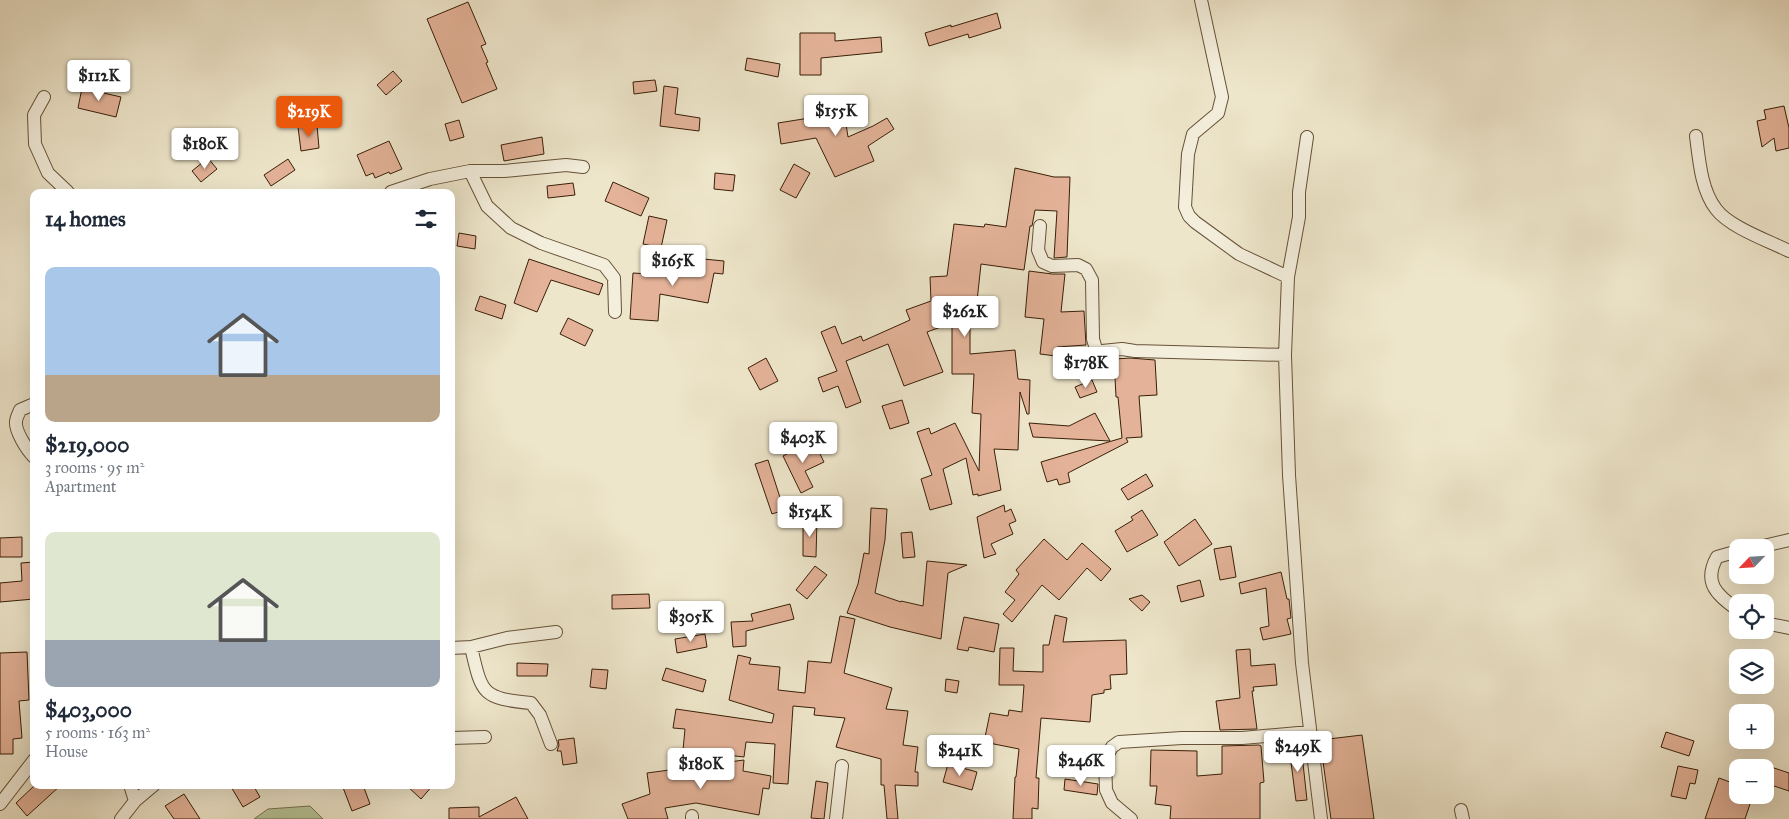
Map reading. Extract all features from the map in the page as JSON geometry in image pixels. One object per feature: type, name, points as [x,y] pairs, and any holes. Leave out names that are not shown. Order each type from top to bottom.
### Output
[{"type":"street","points":[[1201,0],[1222,97],[1218,113],[1193,134],[1188,154],[1185,206],[1189,216],[1195,222],[1239,254],[1288,277]]},
{"type":"street","points":[[44,97],[34,115],[35,144],[48,173],[65,189]]},
{"type":"street","points":[[1696,136],[1700,164],[1708,193],[1716,209],[1730,222],[1789,251]]},
{"type":"street","points":[[1307,137],[1299,192],[1298,217],[1288,277],[1285,355],[1296,597],[1321,819]]},
{"type":"street","points":[[400,189],[430,179],[470,171],[504,171],[566,165],[583,167]]},
{"type":"street","points":[[470,171],[487,206],[511,228],[541,243],[604,265],[614,278],[615,312]]},
{"type":"street","points":[[1040,226],[1038,250],[1043,262],[1052,266],[1078,265],[1086,270],[1092,280],[1093,339],[1096,349],[1102,351],[1122,349],[1135,351],[1285,355]]},
{"type":"street","points":[[30,406],[20,410],[16,422],[21,437],[30,452]]},
{"type":"street","points":[[1774,544],[1789,540]]},
{"type":"street","points":[[1729,554],[1717,557],[1711,567],[1710,580],[1718,594],[1729,603]]},
{"type":"street","points":[[1774,625],[1789,628]]},
{"type":"street","points":[[455,648],[471,647],[507,638],[556,632]]},
{"type":"street","points":[[471,647],[478,678],[485,691],[501,700],[531,703],[540,715],[551,744]]},
{"type":"street","points":[[1131,819],[1112,803],[1106,790],[1105,759],[1112,747],[1119,742],[1182,738],[1242,738],[1310,732]]},
{"type":"street","points":[[455,738],[485,737]]},
{"type":"street","points":[[0,804],[30,765]]},
{"type":"street","points":[[836,819],[842,766]]},
{"type":"street","points":[[131,789],[135,801]]},
{"type":"street","points":[[121,819],[135,801],[149,789]]},
{"type":"green space","points":[[310,806],[323,819],[254,819],[268,809]]},
{"type":"building","points":[[468,2],[486,44],[481,46],[497,89],[462,103],[427,19]]},
{"type":"building","points":[[997,13],[1001,28],[969,38],[968,34],[929,46],[925,33]]},
{"type":"building","points":[[800,33],[835,33],[835,41],[881,37],[882,52],[821,58],[821,75],[800,75]]},
{"type":"building","points":[[747,58],[780,64],[778,77],[745,70]]},
{"type":"building","points":[[393,71],[402,81],[386,95],[377,85]]},
{"type":"building","points":[[655,80],[657,91],[634,94],[633,82]]},
{"type":"building","points":[[664,86],[678,88],[675,114],[700,118],[699,131],[660,126]]},
{"type":"building","points":[[82,88],[121,97],[116,117],[78,108]]},
{"type":"building","points":[[842,98],[848,137],[887,118],[894,129],[868,146],[874,161],[835,177],[816,138],[781,144],[778,123],[822,116],[819,101]]},
{"type":"building","points":[[1784,106],[1789,128],[1789,148],[1776,151],[1774,138],[1762,147],[1757,121],[1766,119],[1764,110]]},
{"type":"building","points":[[459,120],[464,137],[450,141],[445,124]]},
{"type":"building","points":[[317,125],[319,148],[301,151],[298,127]]},
{"type":"building","points":[[542,137],[544,154],[504,161],[501,145]]},
{"type":"building","points":[[389,141],[402,169],[375,178],[373,173],[366,176],[357,155]]},
{"type":"building","points":[[208,158],[217,169],[201,182],[192,171]]},
{"type":"building","points":[[288,159],[295,170],[271,186],[264,175]]},
{"type":"building","points":[[794,164],[810,173],[796,198],[780,190]]},
{"type":"building","points":[[1015,168],[1054,177],[1070,177],[1067,257],[1054,258],[1057,211],[1035,210],[1032,226],[1030,226],[1024,270],[981,264],[975,320],[970,319],[970,354],[1015,350],[1018,379],[1030,380],[1029,414],[1027,414],[1020,392],[1018,450],[994,449],[1001,490],[978,496],[978,494],[973,495],[966,458],[943,469],[952,504],[930,510],[921,479],[932,475],[917,432],[929,428],[931,434],[955,423],[979,471],[981,414],[972,413],[974,374],[952,374],[952,323],[927,332],[943,372],[904,386],[888,344],[846,361],[861,402],[846,408],[838,386],[823,392],[818,378],[837,371],[821,332],[835,326],[842,344],[861,336],[863,341],[910,320],[906,310],[931,301],[930,277],[947,276],[954,224],[984,227],[985,224],[1006,227]]},
{"type":"building","points":[[715,173],[735,175],[733,191],[714,189]]},
{"type":"building","points":[[613,182],[649,198],[641,216],[605,201]]},
{"type":"building","points":[[573,183],[575,195],[548,198],[547,186]]},
{"type":"building","points":[[649,216],[667,220],[661,248],[643,244]]},
{"type":"building","points":[[459,233],[476,236],[475,249],[457,246]]},
{"type":"building","points":[[683,257],[724,261],[723,274],[714,273],[708,303],[660,294],[658,321],[630,319],[633,273],[681,276]]},
{"type":"building","points":[[529,259],[603,284],[599,295],[551,280],[537,312],[514,303]]},
{"type":"building","points":[[1029,271],[1065,274],[1061,312],[1084,311],[1086,345],[1057,347],[1056,356],[1040,354],[1044,319],[1025,317]]},
{"type":"building","points":[[480,296],[506,305],[502,319],[475,310]]},
{"type":"building","points":[[568,318],[593,330],[585,346],[560,334]]},
{"type":"building","points":[[766,358],[778,381],[760,390],[748,368]]},
{"type":"building","points":[[1114,359],[1155,360],[1157,395],[1139,396],[1142,437],[1126,438],[1128,442],[1068,473],[1070,482],[1059,485],[1057,479],[1047,482],[1041,462],[1122,438],[1118,397],[1116,397]]},
{"type":"building","points":[[1092,380],[1097,392],[1080,398],[1075,387]]},
{"type":"building","points":[[902,400],[909,423],[890,429],[882,406]]},
{"type":"building","points":[[1095,413],[1110,441],[1033,437],[1029,423],[1069,426]]},
{"type":"building","points":[[813,440],[824,462],[805,471],[813,487],[801,493],[783,456]]},
{"type":"building","points":[[768,460],[784,510],[772,514],[755,464]]},
{"type":"building","points":[[1146,474],[1153,486],[1128,500],[1121,489]]},
{"type":"building","points":[[1004,505],[1005,512],[1011,509],[1016,521],[1009,524],[1013,534],[991,544],[996,554],[984,558],[977,517]]},
{"type":"building","points":[[871,508],[887,509],[885,540],[875,593],[901,602],[923,606],[927,561],[967,565],[948,573],[941,639],[890,627],[847,613],[858,584],[864,553],[869,554]]},
{"type":"building","points":[[1142,510],[1158,535],[1127,552],[1115,531],[1133,520],[1131,517]]},
{"type":"building","points":[[1195,519],[1212,544],[1179,566],[1164,542]]},
{"type":"building","points":[[803,520],[817,520],[816,557],[803,556]]},
{"type":"building","points":[[912,532],[915,557],[903,558],[901,533]]},
{"type":"building","points":[[22,537],[22,557],[0,557],[0,538]]},
{"type":"building","points":[[1044,539],[1067,560],[1082,543],[1111,569],[1101,581],[1087,568],[1059,600],[1042,585],[1012,622],[1003,614],[1015,600],[1005,592],[1019,574],[1016,570]]},
{"type":"building","points":[[1231,546],[1236,577],[1220,580],[1214,549]]},
{"type":"building","points":[[30,562],[30,599],[0,602],[0,583],[22,581],[21,563]]},
{"type":"building","points":[[815,566],[827,575],[807,599],[796,590]]},
{"type":"building","points":[[1281,572],[1287,599],[1289,599],[1291,618],[1287,619],[1291,634],[1263,640],[1260,628],[1269,626],[1266,588],[1241,594],[1239,583]]},
{"type":"building","points":[[1200,580],[1204,596],[1181,602],[1177,586]]},
{"type":"building","points":[[649,594],[650,608],[612,609],[612,595]]},
{"type":"building","points":[[1142,595],[1150,602],[1142,611],[1129,599]]},
{"type":"building","points":[[790,604],[794,619],[746,631],[746,646],[733,647],[731,622],[753,621],[751,614]]},
{"type":"building","points":[[1055,615],[1067,618],[1063,642],[1126,640],[1127,674],[1110,675],[1111,689],[1104,690],[1104,693],[1092,695],[1090,722],[1041,718],[1036,778],[1039,778],[1038,809],[1032,808],[1032,819],[1013,819],[1015,777],[1019,749],[984,742],[990,713],[1008,716],[1009,710],[1022,712],[1024,685],[999,685],[1000,648],[1014,648],[1013,671],[1043,672],[1043,645],[1049,645]]},
{"type":"building","points":[[840,616],[855,619],[844,673],[892,688],[886,709],[908,711],[903,745],[918,747],[915,772],[918,772],[918,786],[895,785],[898,819],[887,819],[884,785],[881,785],[881,759],[836,747],[845,718],[814,715],[815,708],[793,706],[788,784],[773,783],[775,744],[746,742],[744,757],[683,750],[685,729],[673,728],[676,709],[772,723],[774,714],[729,700],[738,655],[751,658],[749,664],[780,667],[778,690],[805,693],[808,661],[831,663]]},
{"type":"building","points":[[964,617],[999,624],[994,652],[969,647],[968,651],[957,649]]},
{"type":"building","points":[[705,634],[707,647],[677,653],[675,639]]},
{"type":"building","points":[[1250,649],[1251,666],[1275,664],[1277,685],[1253,687],[1257,729],[1220,730],[1216,701],[1240,698],[1236,650]]},
{"type":"building","points":[[27,652],[29,700],[19,701],[22,738],[13,739],[13,754],[0,754],[0,653]]},
{"type":"building","points":[[517,663],[548,664],[547,676],[517,676]]},
{"type":"building","points":[[666,668],[706,680],[703,692],[662,680]]},
{"type":"building","points":[[592,669],[608,670],[606,689],[590,687]]},
{"type":"building","points":[[946,679],[959,681],[957,693],[945,691]]},
{"type":"building","points":[[1666,732],[1694,741],[1689,756],[1661,747]]},
{"type":"building","points":[[1362,735],[1374,819],[1331,819],[1320,740]]},
{"type":"building","points":[[574,738],[577,763],[563,765],[561,751],[557,751],[558,740]]},
{"type":"building","points":[[1301,745],[1307,800],[1296,801],[1289,747]]},
{"type":"building","points":[[1222,746],[1261,746],[1264,782],[1260,783],[1260,819],[1170,819],[1171,806],[1155,804],[1157,786],[1150,786],[1151,750],[1197,751],[1197,776],[1222,774]]},
{"type":"building","points":[[744,760],[743,771],[771,776],[769,789],[763,788],[759,815],[696,803],[665,808],[668,819],[628,819],[622,804],[650,794],[647,773]]},
{"type":"building","points":[[948,764],[977,772],[972,790],[943,782]]},
{"type":"building","points":[[1678,766],[1698,770],[1695,784],[1690,783],[1686,799],[1671,796]]},
{"type":"building","points":[[1774,768],[1789,773],[1789,791],[1774,786]]},
{"type":"building","points":[[1719,778],[1729,782],[1729,804],[1750,804],[1745,819],[1705,819]]},
{"type":"building","points":[[1065,779],[1098,784],[1097,795],[1064,790]]},
{"type":"building","points":[[816,781],[828,783],[824,819],[811,818]]},
{"type":"building","points":[[31,789],[57,789],[27,816],[16,803]]},
{"type":"building","points":[[232,789],[255,789],[260,797],[243,807]]},
{"type":"building","points":[[344,789],[364,789],[370,804],[352,811]]},
{"type":"building","points":[[410,789],[430,789],[421,799]]},
{"type":"building","points":[[184,794],[200,819],[174,819],[165,806]]},
{"type":"building","points":[[516,797],[528,819],[449,819],[449,808],[479,807],[479,817]]}]
